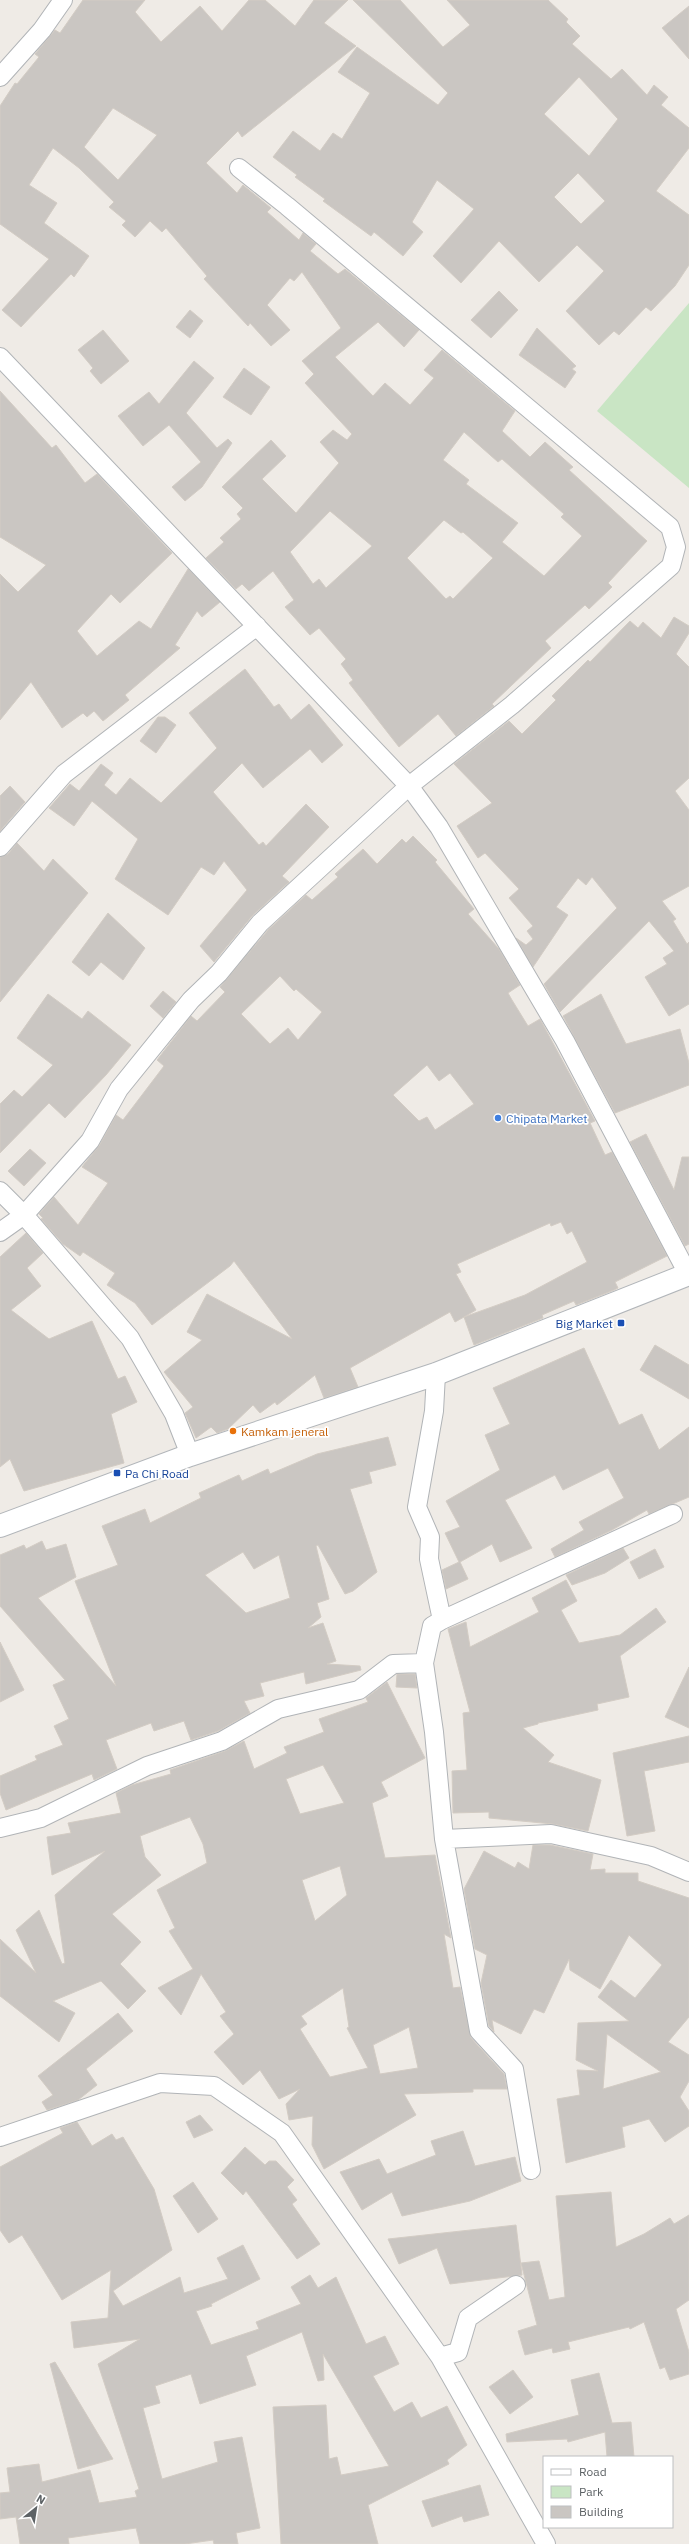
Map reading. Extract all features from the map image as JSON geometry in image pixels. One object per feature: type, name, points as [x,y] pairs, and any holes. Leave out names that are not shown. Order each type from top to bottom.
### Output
[{"type":"street","points":[[0,77],[42,30],[63,0]]},
{"type":"street","points":[[0,1232],[24,1215],[90,1141],[119,1089],[191,1000],[219,973],[260,923],[410,786],[512,705],[671,566],[676,547],[670,527],[287,206],[239,168]]},
{"type":"street","points":[[0,357],[410,786],[439,827],[565,1041],[688,1274],[436,1374],[190,1456],[0,1526]]},
{"type":"street","points":[[0,847],[64,774],[257,626]]},
{"type":"street","points":[[0,1191],[24,1215],[130,1338],[174,1414],[190,1456]]},
{"type":"street","points":[[436,1374],[434,1411],[417,1507],[430,1537],[430,1559],[442,1620]]},
{"type":"street","points":[[531,2170],[514,2069],[480,2031],[444,1839],[434,1732],[424,1663],[432,1626],[442,1620],[673,1514]]},
{"type":"street","points":[[0,1828],[41,1818],[147,1766],[222,1741],[278,1709],[359,1690],[393,1664],[424,1663]]},
{"type":"street","points":[[444,1839],[551,1834],[650,1856],[689,1872]]},
{"type":"street","points":[[0,2137],[160,2083],[214,2086],[282,2132],[440,2357],[546,2544]]},
{"type":"street","points":[[440,2357],[458,2352],[468,2318],[516,2285]]},
{"type":"green space","points":[[689,303],[689,488],[597,411]]},
{"type":"building","points":[[83,0],[145,0],[135,12],[161,42],[200,6],[222,31],[249,0],[265,0],[295,26],[314,0],[348,0],[324,23],[356,46],[242,137],[238,131],[206,163],[237,193],[243,185],[271,208],[267,212],[299,240],[303,233],[316,244],[310,251],[338,274],[345,269],[419,330],[404,347],[378,322],[335,357],[373,396],[385,383],[410,405],[434,378],[424,370],[442,350],[515,411],[502,431],[530,457],[545,442],[573,467],[569,470],[647,541],[608,583],[612,587],[589,609],[585,605],[545,641],[551,648],[492,704],[494,706],[456,736],[438,714],[399,747],[349,683],[353,680],[341,664],[346,659],[319,628],[310,635],[285,607],[294,600],[273,571],[249,591],[242,584],[236,589],[206,558],[224,542],[220,538],[241,519],[237,514],[243,508],[222,487],[271,440],[286,456],[262,479],[296,513],[339,463],[320,442],[333,430],[347,440],[352,434],[305,383],[314,374],[302,361],[341,328],[302,272],[294,281],[290,278],[267,305],[290,330],[271,346],[250,323],[248,326],[204,279],[207,276],[166,228],[162,232],[150,221],[135,237],[122,225],[126,221],[109,207],[114,202],[79,168],[53,148],[29,185],[57,203],[44,223],[89,256],[74,277],[71,274],[21,327],[2,310],[49,259],[0,224],[0,106],[15,83],[17,84],[39,57],[35,54],[55,30],[60,33]],"holes":[[[113,108],[157,135],[118,180],[84,147]],[[464,432],[498,462],[502,459],[564,514],[561,517],[582,536],[544,576],[502,542],[518,523],[466,484],[469,480],[443,460]],[[330,511],[372,546],[326,588],[319,579],[313,584],[290,552]],[[444,520],[461,533],[463,532],[493,558],[453,599],[450,596],[446,599],[407,558]]]},
{"type":"building","points":[[353,0],[400,0],[443,47],[470,25],[447,0],[548,0],[568,19],[566,22],[580,36],[572,44],[611,79],[622,69],[647,95],[654,85],[668,97],[661,105],[689,128],[689,148],[656,191],[689,215],[689,265],[675,286],[651,311],[646,307],[619,335],[614,331],[599,345],[566,311],[604,271],[577,245],[539,282],[499,241],[461,283],[433,256],[474,209],[437,180],[412,222],[423,232],[403,256],[374,232],[371,236],[323,201],[325,199],[295,177],[297,175],[273,157],[293,131],[320,151],[333,133],[342,139],[370,93],[338,72],[357,47],[438,105],[448,93]],"holes":[[[579,77],[618,119],[589,156],[544,114]],[[578,173],[605,201],[581,224],[554,197]]]},
{"type":"building","points":[[689,6],[689,59],[662,28]]},
{"type":"building","points":[[499,291],[518,310],[491,338],[471,320]]},
{"type":"building","points":[[190,310],[203,321],[190,338],[176,327]]},
{"type":"building","points":[[537,328],[576,366],[572,369],[576,372],[565,388],[519,355]]},
{"type":"building","points":[[103,330],[129,361],[101,384],[90,371],[93,368],[78,350]]},
{"type":"building","points":[[194,361],[214,378],[186,413],[217,448],[228,439],[232,443],[202,487],[185,501],[172,487],[201,462],[169,425],[143,446],[118,416],[149,392],[159,404]]},
{"type":"building","points":[[244,368],[270,387],[251,415],[223,397]]},
{"type":"building","points":[[0,391],[52,448],[56,445],[85,483],[97,474],[172,553],[120,603],[111,594],[77,631],[97,656],[139,621],[151,629],[188,569],[220,602],[202,617],[197,611],[175,645],[180,648],[125,695],[129,700],[103,721],[94,711],[87,717],[83,713],[62,728],[31,682],[0,720],[0,574],[18,592],[46,565],[0,537]]},
{"type":"building","points":[[674,617],[689,626],[689,633],[676,654],[689,667],[689,778],[675,791],[689,810],[689,886],[662,901],[676,919],[673,921],[687,944],[689,942],[689,1004],[669,1016],[645,977],[667,964],[663,958],[674,951],[649,921],[560,1012],[544,984],[617,908],[592,877],[586,885],[578,878],[556,907],[568,915],[533,967],[516,938],[526,945],[533,939],[527,931],[533,926],[509,898],[519,889],[485,853],[478,858],[457,826],[492,803],[454,764],[509,721],[522,734],[556,700],[552,696],[588,660],[590,662],[630,621],[638,628],[643,622],[661,638]]},
{"type":"building","points":[[245,669],[274,707],[279,704],[291,720],[309,704],[343,745],[322,763],[310,749],[263,788],[242,763],[213,792],[259,845],[263,842],[266,846],[306,804],[329,827],[282,876],[289,882],[252,916],[214,962],[200,946],[247,890],[224,861],[214,875],[201,867],[168,915],[115,879],[138,839],[92,801],[74,826],[49,808],[70,784],[79,791],[101,764],[113,773],[104,785],[116,795],[130,778],[161,803],[217,748],[189,713]]},
{"type":"building","points":[[158,717],[165,717],[176,725],[156,753],[140,741]]},
{"type":"building","points":[[10,786],[25,802],[0,831],[0,796]]},
{"type":"building","points":[[413,836],[437,860],[435,862],[474,909],[468,914],[499,949],[520,985],[508,993],[528,1026],[540,1019],[595,1121],[590,1123],[605,1155],[612,1152],[667,1256],[615,1282],[618,1288],[614,1290],[576,1305],[574,1301],[542,1315],[543,1318],[474,1345],[464,1317],[455,1322],[450,1312],[350,1368],[358,1387],[324,1398],[315,1375],[277,1405],[275,1402],[260,1413],[253,1405],[228,1429],[217,1433],[211,1427],[196,1438],[185,1413],[193,1407],[164,1372],[202,1340],[187,1332],[207,1294],[292,1339],[234,1261],[230,1266],[152,1325],[135,1303],[107,1285],[115,1273],[83,1252],[80,1256],[63,1244],[41,1219],[43,1218],[39,1214],[54,1197],[78,1225],[108,1183],[82,1167],[99,1146],[116,1115],[123,1120],[164,1066],[157,1060],[191,1016],[197,1021],[225,992],[220,987],[268,930],[306,895],[312,900],[338,877],[335,874],[363,849],[377,864],[402,839],[406,843]],"holes":[[[280,976],[294,991],[296,989],[322,1012],[298,1040],[288,1028],[270,1044],[241,1014]],[[427,1065],[439,1081],[450,1073],[474,1104],[435,1130],[427,1117],[419,1121],[393,1095]],[[561,1222],[567,1234],[572,1231],[587,1262],[525,1295],[464,1317],[476,1310],[456,1274],[461,1272],[457,1264],[550,1223],[551,1226]]]},
{"type":"building","points":[[17,843],[44,871],[53,859],[88,893],[0,1002],[0,857],[8,854]]},
{"type":"building","points":[[108,913],[145,948],[123,980],[101,962],[89,976],[72,962]]},
{"type":"building","points":[[163,991],[176,1002],[163,1018],[150,1006]]},
{"type":"building","points":[[48,994],[82,1019],[88,1011],[131,1045],[106,1075],[65,1118],[49,1103],[0,1153],[0,1104],[14,1090],[22,1097],[53,1065],[17,1038]]},
{"type":"building","points":[[601,994],[626,1044],[680,1029],[689,1063],[689,1085],[615,1113],[563,1016]]},
{"type":"building","points":[[646,1134],[674,1190],[682,1157],[689,1157],[689,1244],[685,1246],[630,1142]]},
{"type":"building","points":[[30,1149],[46,1163],[24,1186],[8,1171]]},
{"type":"building","points":[[26,1233],[43,1253],[27,1268],[41,1286],[11,1310],[49,1339],[92,1321],[118,1379],[125,1376],[137,1402],[111,1414],[124,1463],[24,1491],[10,1459],[0,1467],[0,1257]]},
{"type":"building","points":[[655,1345],[689,1365],[689,1399],[640,1370]]},
{"type":"building","points":[[584,1348],[619,1425],[642,1414],[659,1450],[689,1427],[689,1497],[649,1514],[647,1510],[612,1530],[555,1557],[551,1549],[584,1530],[579,1522],[624,1498],[608,1468],[563,1490],[555,1475],[505,1500],[532,1548],[500,1562],[492,1544],[460,1562],[468,1579],[446,1589],[442,1570],[459,1562],[445,1533],[460,1527],[446,1501],[500,1470],[485,1435],[510,1424],[493,1388]]},
{"type":"building","points":[[388,1437],[396,1465],[369,1472],[372,1483],[350,1489],[377,1572],[353,1591],[345,1594],[318,1545],[316,1546],[329,1599],[317,1603],[321,1617],[308,1628],[323,1623],[336,1661],[327,1664],[360,1666],[361,1670],[306,1684],[304,1672],[260,1683],[264,1696],[244,1701],[250,1713],[218,1731],[191,1740],[184,1721],[154,1731],[151,1723],[106,1740],[117,1769],[94,1780],[92,1774],[6,1810],[0,1793],[0,1776],[37,1760],[35,1756],[63,1745],[54,1726],[69,1719],[53,1685],[65,1680],[0,1606],[0,1555],[24,1545],[26,1549],[42,1541],[46,1550],[66,1544],[76,1577],[38,1598],[116,1686],[75,1581],[118,1565],[102,1526],[145,1509],[150,1523],[201,1498],[199,1493],[239,1475],[242,1481],[268,1469],[270,1474],[317,1454]],"holes":[[[243,1552],[254,1569],[279,1555],[290,1598],[246,1613],[205,1575]]]},
{"type":"building","points":[[623,1548],[629,1558],[605,1573],[572,1585],[566,1575]]},
{"type":"building","points":[[655,1549],[664,1567],[639,1579],[630,1562]]},
{"type":"building","points":[[566,1580],[577,1601],[561,1610],[579,1643],[620,1635],[656,1608],[666,1622],[620,1656],[629,1697],[597,1704],[598,1710],[538,1723],[523,1728],[554,1755],[548,1762],[601,1780],[588,1831],[553,1824],[489,1818],[489,1812],[453,1813],[452,1771],[467,1770],[463,1713],[470,1712],[448,1629],[466,1622],[470,1647],[539,1612],[532,1598]]},
{"type":"building","points":[[0,1642],[24,1690],[0,1702]]},
{"type":"building","points":[[689,1667],[689,1728],[665,1717]]},
{"type":"building","points":[[397,1674],[415,1674],[417,1688],[396,1687]]},
{"type":"building","points":[[387,1682],[425,1758],[381,1782],[388,1796],[372,1803],[385,1858],[435,1855],[451,1938],[444,1934],[453,1988],[460,1987],[471,2038],[504,2074],[507,2089],[473,2089],[473,2092],[404,2094],[416,2115],[324,2169],[312,2145],[313,2116],[289,2120],[286,2104],[300,2089],[279,2099],[260,2070],[243,2085],[214,2052],[234,2034],[220,2016],[226,2012],[201,1974],[181,2015],[158,1988],[193,1969],[169,1931],[175,1928],[157,1890],[207,1863],[203,1844],[190,1817],[140,1836],[145,1857],[161,1875],[112,1914],[141,1942],[120,1964],[146,1991],[128,2009],[101,1981],[53,2001],[75,2013],[59,2042],[0,1996],[0,1939],[36,1973],[16,1930],[39,1910],[62,1964],[65,1963],[55,1895],[105,1851],[52,1875],[47,1837],[71,1833],[68,1823],[121,1813],[116,1793],[132,1785],[171,1774],[170,1770],[225,1751],[244,1741],[254,1769],[287,1753],[284,1747],[324,1732],[319,1719],[368,1702],[366,1698]],"holes":[[[323,1765],[344,1803],[300,1814],[286,1779]],[[340,1866],[347,1895],[315,1921],[302,1880]],[[343,1988],[349,2027],[347,2028],[368,2068],[330,2077],[300,2029],[307,2024],[301,2016]],[[409,2027],[418,2068],[380,2074],[373,2045]]]},
{"type":"building","points":[[689,1736],[689,1762],[644,1771],[655,1831],[627,1836],[613,1753]]},
{"type":"building","points":[[533,1845],[550,1845],[593,1854],[590,1870],[605,1869],[605,1873],[638,1873],[638,1881],[689,1898],[689,2017],[668,2042],[689,2055],[689,2081],[680,2097],[689,2111],[689,2126],[665,2142],[649,2119],[622,2127],[625,2147],[566,2163],[557,2099],[580,2095],[577,2070],[598,2071],[576,2060],[578,2023],[629,2021],[598,1997],[611,1980],[635,1998],[662,1965],[629,1935],[600,1989],[570,1970],[569,1959],[544,2013],[534,2009],[521,2034],[492,2020],[494,2032],[489,2026],[481,1983],[487,1955],[475,1949],[464,1889],[484,1851],[515,1868],[518,1862],[529,1869]],"holes":[[[607,2034],[661,2072],[603,2089]]]},
{"type":"building","points":[[118,2013],[133,2031],[86,2069],[97,2085],[78,2100],[47,2110],[42,2102],[53,2095],[38,2076]]},
{"type":"building","points":[[200,2115],[213,2130],[194,2138],[186,2122]]},
{"type":"building","points":[[77,2122],[92,2146],[112,2134],[116,2140],[123,2137],[154,2189],[172,2250],[113,2291],[123,2306],[180,2277],[184,2293],[228,2279],[217,2258],[243,2245],[260,2279],[211,2304],[212,2306],[196,2311],[211,2345],[259,2329],[256,2322],[301,2304],[291,2287],[310,2275],[318,2288],[336,2277],[366,2344],[385,2336],[399,2364],[373,2376],[394,2412],[412,2402],[421,2418],[447,2406],[467,2445],[447,2460],[449,2464],[368,2505],[378,2544],[281,2544],[273,2407],[326,2405],[329,2459],[337,2457],[341,2475],[389,2466],[323,2354],[324,2380],[318,2381],[302,2332],[246,2356],[256,2385],[200,2404],[191,2374],[155,2386],[160,2403],[143,2408],[162,2479],[218,2462],[214,2442],[242,2437],[260,2528],[236,2533],[238,2544],[214,2544],[213,2540],[185,2544],[140,2544],[136,2528],[68,2538],[69,2544],[20,2544],[16,2517],[0,2519],[0,2493],[10,2492],[7,2468],[39,2464],[42,2482],[90,2470],[99,2503],[137,2497],[135,2491],[139,2489],[98,2364],[140,2339],[74,2348],[71,2322],[108,2318],[111,2270],[62,2300],[22,2235],[9,2243],[0,2230],[0,2167],[63,2133],[60,2128]]},
{"type":"building","points":[[463,2131],[475,2166],[515,2157],[521,2181],[470,2201],[402,2216],[392,2192],[362,2210],[340,2172],[379,2159],[387,2174],[436,2155],[431,2141]]},
{"type":"building","points":[[245,2147],[265,2165],[269,2161],[276,2161],[294,2180],[287,2187],[297,2200],[292,2204],[320,2244],[297,2259],[246,2191],[243,2195],[221,2173]]},
{"type":"building","points":[[193,2182],[218,2219],[198,2233],[173,2196]]},
{"type":"building","points":[[611,2192],[616,2247],[644,2234],[670,2218],[674,2224],[689,2215],[689,2300],[676,2309],[689,2352],[689,2374],[670,2380],[665,2367],[660,2369],[644,2322],[630,2329],[629,2327],[568,2342],[570,2349],[553,2353],[552,2348],[525,2355],[518,2331],[537,2325],[521,2263],[539,2261],[549,2300],[565,2297],[556,2196]]},
{"type":"building","points":[[516,2225],[522,2275],[450,2284],[437,2248],[399,2264],[388,2239]]},
{"type":"building","points":[[55,2362],[113,2459],[78,2469],[50,2364]]},
{"type":"building","points":[[513,2370],[533,2397],[510,2414],[489,2387]]},
{"type":"building","points":[[599,2373],[612,2423],[631,2422],[634,2456],[607,2456],[605,2432],[568,2442],[567,2439],[507,2442],[506,2434],[579,2415],[571,2380]]},
{"type":"building","points":[[480,2485],[489,2515],[464,2522],[462,2516],[432,2527],[422,2501]]},
{"type":"place","name":"Chipata Market","points":[[498,1118]]},
{"type":"place","name":"Big Market","points":[[621,1323]]},
{"type":"place","name":"Kamkam jeneral","points":[[233,1431]]},
{"type":"place","name":"Pa Chi Road","points":[[117,1473]]}]
